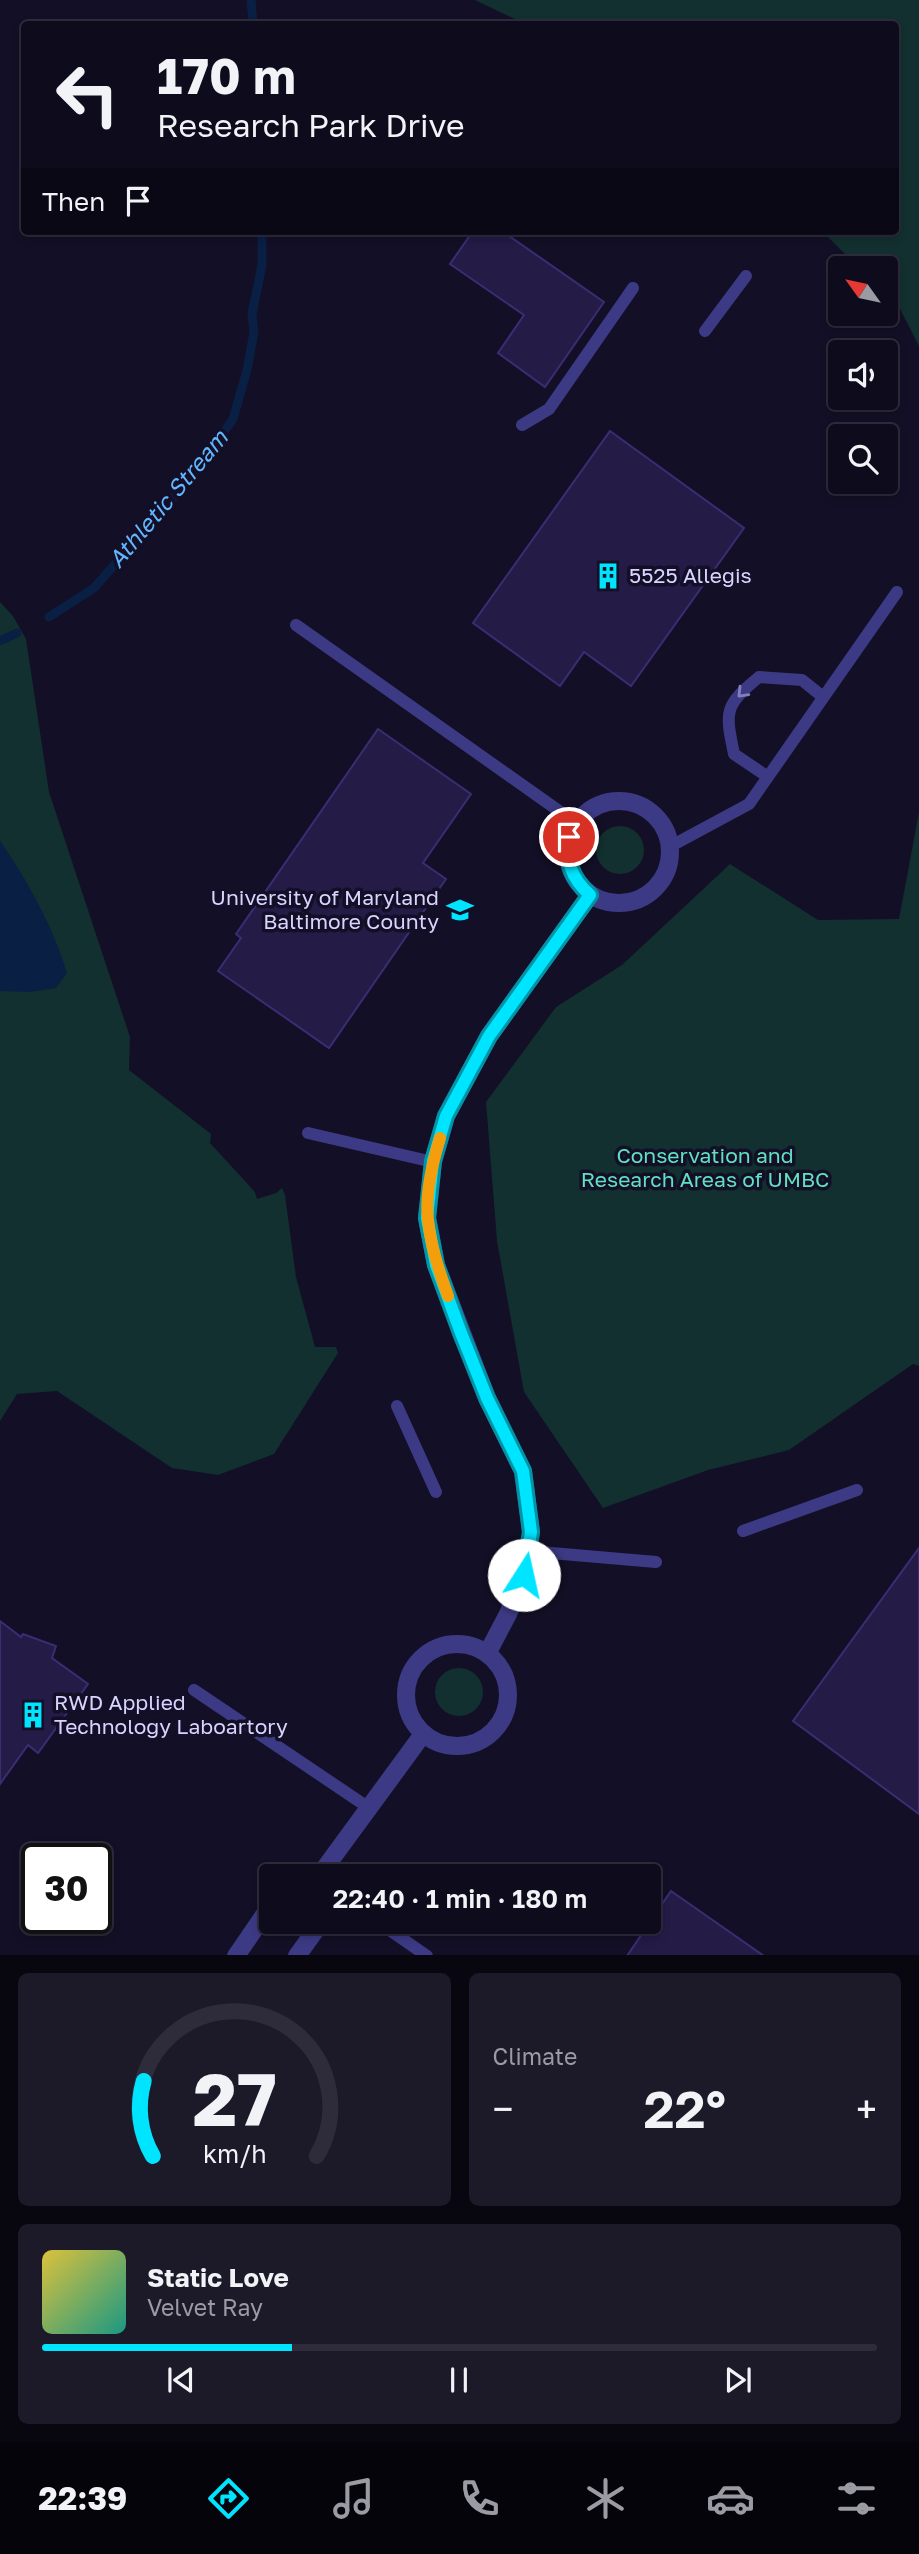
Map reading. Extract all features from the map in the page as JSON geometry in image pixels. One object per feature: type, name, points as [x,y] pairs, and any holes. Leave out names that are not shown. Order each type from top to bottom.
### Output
[{"type":"street","points":[[610,801],[631,801],[650,810],[664,826],[671,846],[668,869],[655,889],[635,901],[611,903],[590,895],[578,884],[570,870],[567,854],[569,837],[576,823],[591,808],[610,801]]},
{"type":"street","points":[[487,1654],[524,1575],[531,1532],[523,1471],[487,1398],[436,1265],[427,1218],[433,1161],[446,1116],[489,1036],[590,895]]},
{"type":"street","points":[[463,1645],[472,1646],[487,1654],[499,1665],[506,1680],[509,1697],[506,1713],[497,1727],[485,1738],[470,1745],[453,1746],[438,1743],[423,1734],[413,1720],[407,1704],[407,1687],[412,1671],[424,1657],[438,1648],[463,1645]]},
{"type":"street","points":[[327,1864],[423,1734]]},
{"type":"street","points":[[236,1955],[259,1922]]},
{"type":"street","points":[[297,1955],[313,1934]]},
{"type":"lane","points":[[705,331],[746,276]]},
{"type":"lane","points":[[522,425],[549,410],[633,288]]},
{"type":"lane","points":[[671,846],[749,804],[897,592]]},
{"type":"lane","points":[[296,625],[576,823]]},
{"type":"lane","points":[[768,777],[734,754],[727,720],[736,696],[759,677],[802,680],[823,697]]},
{"type":"lane","points":[[308,1133],[433,1161]]},
{"type":"lane","points":[[397,1406],[436,1492]]},
{"type":"lane","points":[[743,1531],[857,1490]]},
{"type":"lane","points":[[528,1552],[656,1562]]},
{"type":"lane","points":[[194,1690],[369,1808]]},
{"type":"lane","points":[[396,1934],[427,1955]]},
{"type":"green space","points":[[475,0],[919,0],[919,346],[898,306],[898,256],[847,256],[826,235],[899,235],[899,21],[519,21]]},
{"type":"green space","points":[[0,602],[13,616],[26,639],[49,792],[130,1037],[129,1070],[211,1134],[210,1143],[255,1192],[257,1199],[276,1193],[282,1188],[296,1277],[315,1347],[336,1347],[338,1353],[274,1454],[218,1475],[172,1468],[57,1391],[17,1394],[0,1421]]},
{"type":"green space","name":"Conservation and Research Areas of UMBC","points":[[919,812],[919,1366],[913,1364],[789,1450],[708,1470],[603,1508],[524,1392],[497,1241],[486,1102],[556,1007],[622,965],[730,864],[818,920],[899,919]]},
{"type":"green space","points":[[620,826],[629,827],[637,833],[643,841],[643,859],[637,867],[629,873],[620,874],[611,873],[603,867],[597,859],[596,850],[597,841],[603,833],[611,827]]},
{"type":"green space","points":[[459,1668],[468,1669],[476,1675],[482,1683],[482,1701],[476,1709],[468,1715],[459,1716],[450,1715],[442,1709],[436,1701],[435,1692],[436,1683],[442,1675],[450,1669]]},
{"type":"water","points":[[0,841],[39,905],[55,939],[67,973],[56,988],[30,992],[0,991]]},
{"type":"building","points":[[470,235],[508,235],[604,302],[545,387],[498,353],[524,315],[450,264]]},
{"type":"building","name":"5525 Allegis","points":[[610,431],[744,528],[631,686],[584,652],[560,686],[473,623]]},
{"type":"building","points":[[378,729],[471,794],[423,863],[446,879],[329,1048],[218,971],[241,938],[236,934]]},
{"type":"building","points":[[919,1548],[919,1814],[793,1721]]},
{"type":"building","name":"RWD Applied Technology Laboartory","points":[[0,1621],[21,1637],[23,1634],[56,1646],[52,1658],[88,1684],[38,1753],[28,1745],[0,1784]]},
{"type":"building","points":[[671,1891],[763,1955],[628,1955],[642,1934],[661,1934],[661,1906]]},
{"type":"waterway","name":"Athletic Stream","points":[[251,0],[253,21]]},
{"type":"waterway","name":"Athletic Stream","points":[[49,617],[94,588],[190,479],[233,419],[247,370],[254,332],[252,314],[262,265],[262,235]]},
{"type":"waterway","points":[[0,641],[17,633]]},
{"type":"slow traffic","points":[[440,1138],[433,1161],[427,1218],[436,1265],[448,1296]]},
{"type":"place","name":"5525 Allegis","points":[[608,576]]},
{"type":"place","name":"University of Maryland Baltimore County","points":[[460,910]]},
{"type":"place","name":"RWD Applied Technology Laboartory","points":[[33,1715]]},
{"type":"route","points":[[524,1575],[531,1532],[523,1471],[487,1398],[461,1333],[436,1265],[427,1218],[433,1161],[446,1116],[489,1036],[590,895],[578,884],[570,870],[567,854],[569,837]]}]
